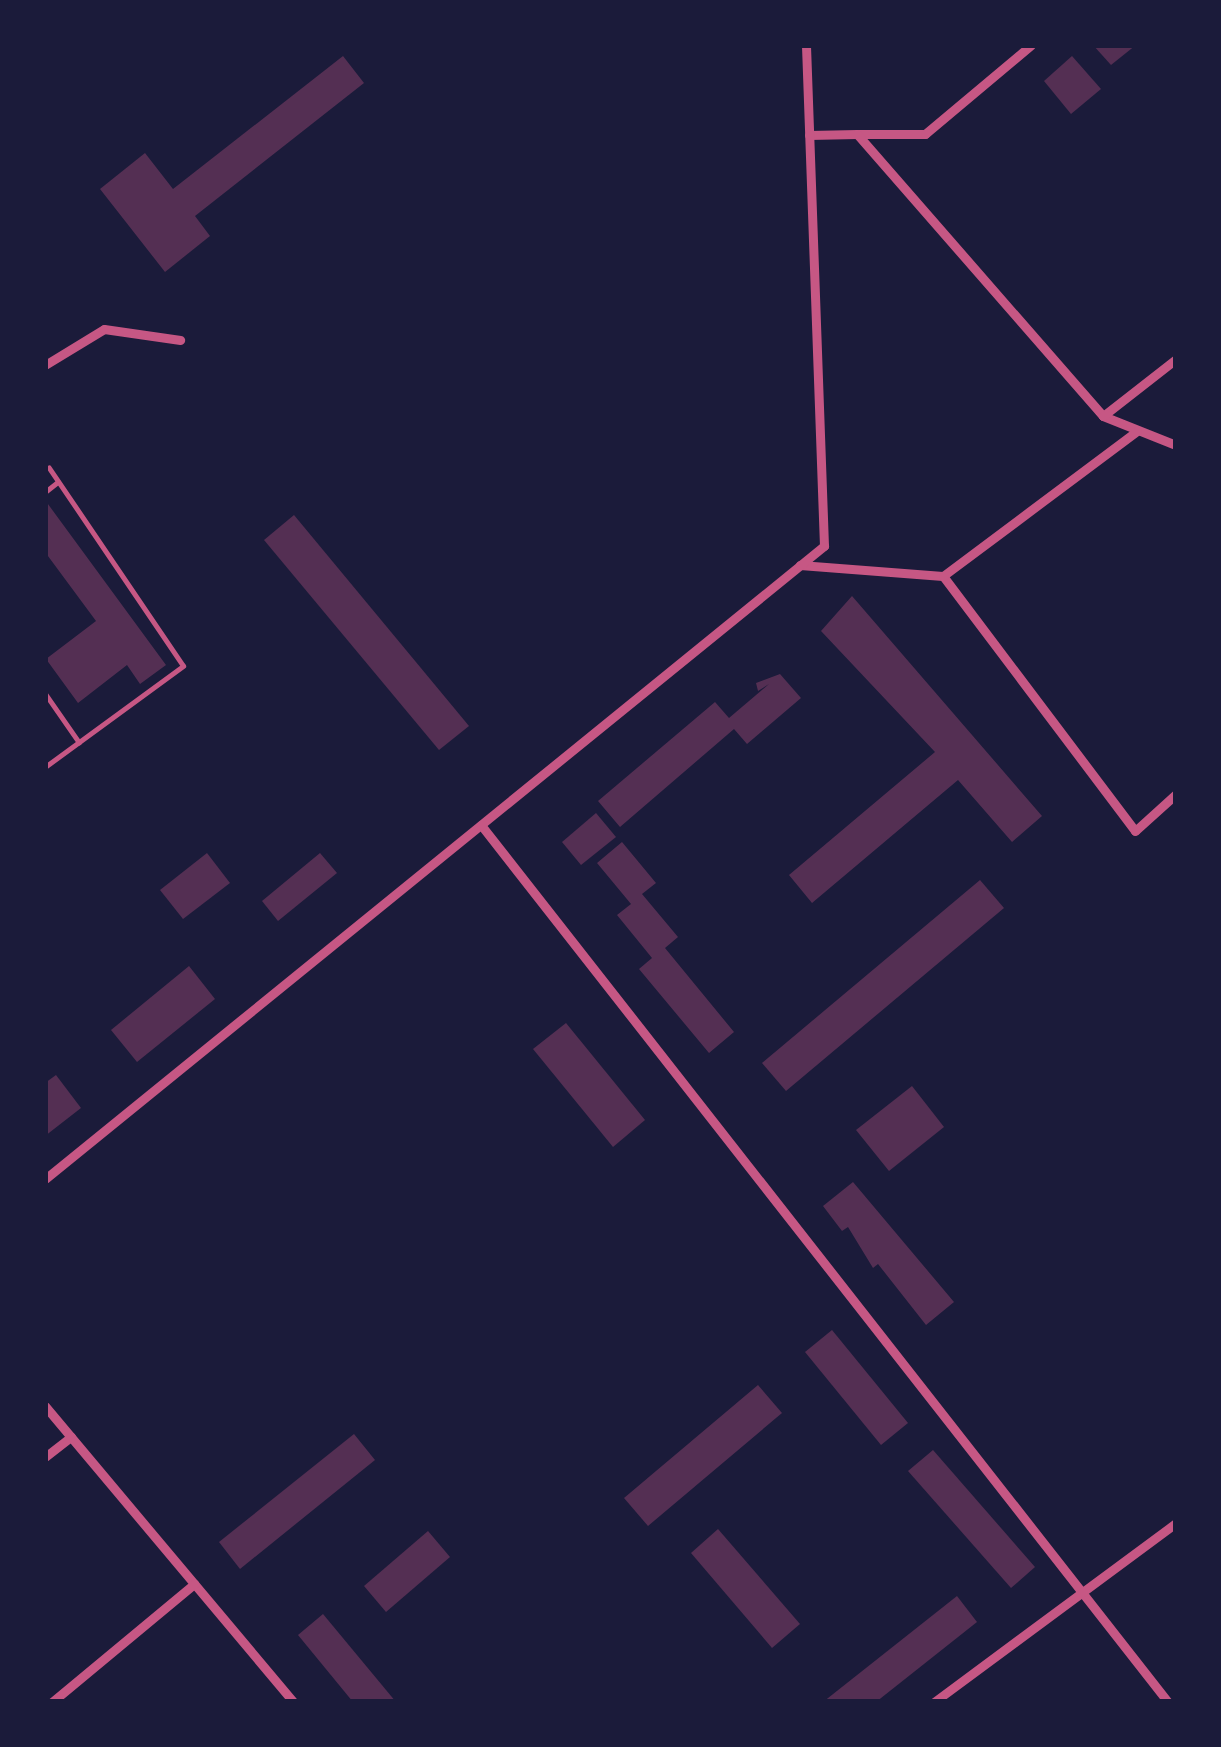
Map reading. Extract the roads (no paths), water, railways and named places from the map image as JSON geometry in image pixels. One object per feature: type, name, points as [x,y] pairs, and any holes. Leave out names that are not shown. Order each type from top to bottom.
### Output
[{"type":"street","points":[[45,1178],[824,546],[806,45]]},
{"type":"street","points":[[809,135],[925,134],[1030,45]]},
{"type":"street","points":[[857,134],[1103,416],[1176,445]]},
{"type":"street","points":[[45,364],[104,329],[180,340]]},
{"type":"street","points":[[1103,416],[1176,359]]},
{"type":"street","points":[[800,565],[944,576],[1137,431]]},
{"type":"street","points":[[944,576],[1136,831],[1176,794]]},
{"type":"street","points":[[1166,802],[1176,816]]},
{"type":"street","points":[[481,825],[1077,1592],[1168,1702]]},
{"type":"street","points":[[45,1406],[293,1702]]},
{"type":"street","points":[[45,1456],[71,1437]]},
{"type":"street","points":[[934,1702],[1176,1523]]},
{"type":"street","points":[[52,1702],[194,1584]]},
{"type":"lane","points":[[45,767],[183,666],[49,468]]},
{"type":"lane","points":[[45,492],[58,482]]},
{"type":"lane","points":[[45,693],[79,742]]}]
